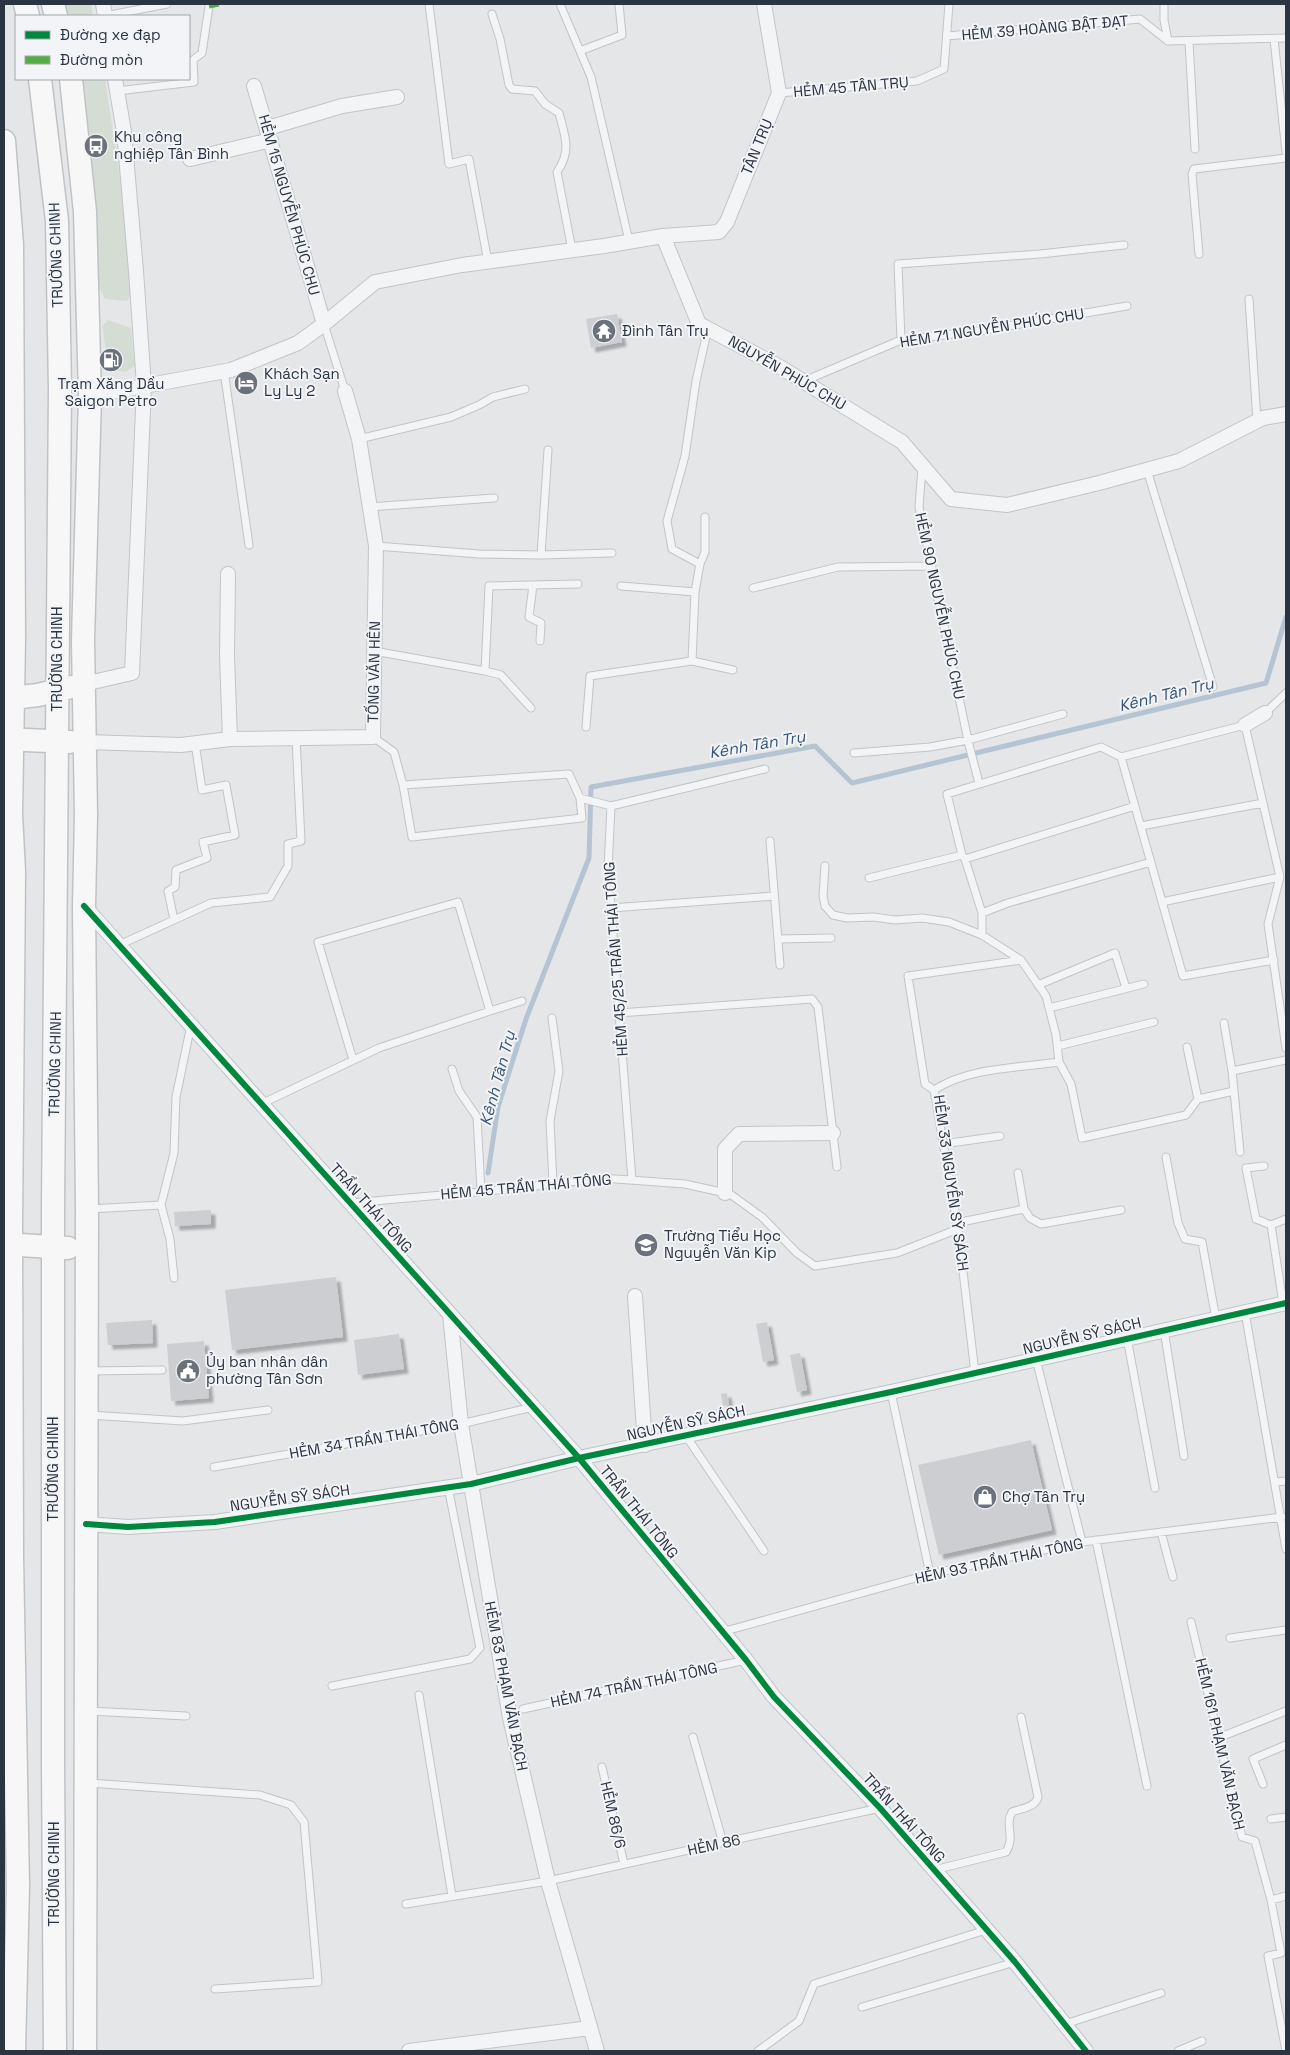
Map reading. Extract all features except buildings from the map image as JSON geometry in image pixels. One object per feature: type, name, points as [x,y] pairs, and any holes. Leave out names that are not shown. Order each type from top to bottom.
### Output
[{"type":"main road","name":"TRƯỜNG CHINH","points":[[40,80],[57,221],[60,389],[53,1247],[55,2051]]},
{"type":"main road","name":"TRƯỜNG CHINH","points":[[71,80],[85,212],[90,396],[83,640],[86,815],[84,906],[86,1209],[85,2051]]},
{"type":"main road","points":[[4,140],[12,245],[8,698],[11,814],[9,862],[8,1245],[18,1886],[14,2051]]},
{"type":"main road","points":[[8,698],[84,684]]},
{"type":"main road","points":[[8,740],[85,742]]},
{"type":"main road","points":[[8,1245],[86,1249]]},
{"type":"street","points":[[764,4],[778,93]]},
{"type":"street","name":"TRƯỜNG CHINH","points":[[84,684],[132,673],[144,386],[136,262],[124,132],[116,85]]},
{"type":"street","name":"HẺM 15 NGUYỄN PHÚC CHU","points":[[254,86],[324,324]]},
{"type":"street","name":"TÂN TRỤ","points":[[663,236],[718,232],[727,222],[778,93]]},
{"type":"street","points":[[190,159],[269,134],[342,106],[397,98]]},
{"type":"street","points":[[90,396],[224,371],[298,343],[375,282],[488,262],[663,236]]},
{"type":"street","name":"NGUYỄN PHÚC CHU","points":[[663,236],[699,324],[780,367],[902,442],[951,499],[1007,505],[1147,470],[1178,461],[1263,418],[1286,414]]},
{"type":"street","name":"TỐNG VĂN HÊN","points":[[85,742],[181,745],[230,739],[373,737],[376,546],[359,439],[345,391]]},
{"type":"street","points":[[228,574],[227,656],[230,739]]},
{"type":"street","points":[[1246,725],[1265,713]]},
{"type":"street","name":"TRẦN THÁI TÔNG","points":[[84,906],[579,1458],[746,1660],[774,1697],[880,1808],[1016,1962],[1086,2051]]},
{"type":"street","points":[[725,1193],[724,1149],[739,1134],[833,1133]]},
{"type":"street","points":[[636,1296],[645,1445]]},
{"type":"street","name":"NGUYỄN SỸ SÁCH","points":[[86,1524],[128,1527],[215,1522],[471,1484],[579,1458],[891,1392],[1285,1303]]},
{"type":"street","name":"HẺM 83 PHẠM VĂN BẠCH","points":[[450,1314],[461,1424],[510,1718],[548,1881],[597,2051]]},
{"type":"street","points":[[409,2051],[590,2028]]},
{"type":"lane","points":[[110,15],[167,4]]},
{"type":"lane","points":[[429,4],[450,164],[469,159],[488,262]]},
{"type":"lane","points":[[560,4],[592,78],[629,241]]},
{"type":"lane","points":[[580,51],[622,35],[619,4]]},
{"type":"lane","name":"HẺM 45 TÂN TRỤ","points":[[778,93],[917,81],[944,69],[949,4]]},
{"type":"lane","points":[[1164,4],[1164,20],[1168,41],[1286,38]]},
{"type":"lane","points":[[116,85],[194,82],[193,60],[202,53],[209,6]]},
{"type":"lane","points":[[492,14],[500,39],[508,85],[512,89],[535,91],[545,104],[560,113],[567,146],[563,162],[557,172],[572,250]]},
{"type":"lane","name":"HẺM 39 HOÀNG BẬT ĐẠT","points":[[947,36],[1140,19],[1168,41]]},
{"type":"lane","points":[[1274,39],[1286,152]]},
{"type":"lane","points":[[1189,41],[1195,150]]},
{"type":"lane","points":[[1199,254],[1192,174],[1194,169],[1286,158]]},
{"type":"lane","points":[[901,340],[898,264],[1040,254],[1124,245]]},
{"type":"lane","points":[[1250,300],[1257,422]]},
{"type":"lane","name":"HẺM 71 NGUYỄN PHÚC CHU","points":[[804,381],[901,340],[979,331],[1127,306]]},
{"type":"lane","name":"TỐNG VĂN HÊN","points":[[324,324],[345,391]]},
{"type":"lane","points":[[700,564],[672,549],[667,521],[685,456],[696,381],[708,328]]},
{"type":"lane","points":[[224,371],[249,545]]},
{"type":"lane","points":[[359,439],[451,417],[480,405],[493,397],[525,389]]},
{"type":"lane","points":[[540,556],[548,450]]},
{"type":"lane","name":"HẺM 90 NGUYỄN PHÚC CHU","points":[[923,466],[919,507],[979,783]]},
{"type":"lane","points":[[1147,470],[1213,688]]},
{"type":"lane","points":[[369,507],[494,498]]},
{"type":"lane","points":[[692,661],[695,592],[700,564],[706,552],[705,517]]},
{"type":"lane","points":[[376,546],[479,554],[540,556],[612,553]]},
{"type":"lane","points":[[753,588],[838,567],[932,566]]},
{"type":"lane","points":[[486,671],[489,586],[578,584]]},
{"type":"lane","points":[[533,585],[529,617],[541,623],[540,641]]},
{"type":"lane","points":[[622,586],[695,592]]},
{"type":"lane","points":[[374,651],[501,675],[531,708]]},
{"type":"lane","points":[[586,727],[590,676],[692,661],[733,670]]},
{"type":"lane","points":[[1265,713],[1286,693]]},
{"type":"lane","points":[[854,753],[969,742],[1063,714]]},
{"type":"lane","points":[[982,935],[982,913],[963,857],[947,794],[1101,748],[1121,757],[1246,725],[1280,877],[1268,924],[1286,1048]]},
{"type":"lane","points":[[373,737],[394,752],[403,785],[412,837],[582,818],[580,798],[569,774],[403,785]]},
{"type":"lane","points":[[119,945],[212,903],[270,897],[288,866],[288,844],[301,841],[296,738]]},
{"type":"lane","points":[[174,920],[168,891],[175,887],[176,870],[207,858],[203,842],[234,835],[226,785],[202,790],[195,744]]},
{"type":"lane","points":[[1121,757],[1183,976],[1274,960]]},
{"type":"lane","points":[[580,798],[612,806],[765,769]]},
{"type":"lane","points":[[1140,826],[1263,803]]},
{"type":"lane","name":"HẺM 45/25 TRẦN THÁI TÔNG","points":[[612,806],[608,869],[632,1180]]},
{"type":"lane","points":[[870,878],[963,857],[1135,806]]},
{"type":"lane","points":[[770,840],[780,965]]},
{"type":"lane","points":[[982,913],[1008,903],[1151,862]]},
{"type":"lane","points":[[825,866],[823,896],[825,906],[834,915],[847,918],[873,917],[895,920],[922,918],[949,922],[982,935],[1021,960],[1046,996],[1058,1046],[1059,1062],[1071,1084],[1082,1138],[1186,1115],[1198,1100],[1234,1091]]},
{"type":"lane","points":[[1162,902],[1280,877]]},
{"type":"lane","points":[[611,908],[774,896]]},
{"type":"lane","points":[[353,1060],[318,942],[458,902],[490,1011]]},
{"type":"lane","points":[[778,940],[831,938]]},
{"type":"lane","points":[[1038,985],[1115,953],[1126,988]]},
{"type":"lane","points":[[934,1090],[925,1084],[908,976],[1021,960]]},
{"type":"lane","points":[[1049,1008],[1144,984]]},
{"type":"lane","points":[[618,1013],[812,999],[818,1007],[837,1167]]},
{"type":"lane","points":[[261,1104],[379,1048],[522,1001]]},
{"type":"lane","points":[[552,1018],[560,1071],[550,1121],[553,1184]]},
{"type":"lane","points":[[1058,1046],[1154,1022]]},
{"type":"lane","points":[[1224,1023],[1232,1071],[1240,1152]]},
{"type":"lane","points":[[174,1278],[170,1239],[161,1205],[174,1153],[176,1097],[191,1025]]},
{"type":"lane","points":[[1187,1047],[1198,1100]]},
{"type":"lane","points":[[1232,1071],[1286,1060]]},
{"type":"lane","name":"HẺM 33 NGUYỄN SỸ SÁCH","points":[[975,1373],[958,1229],[934,1090],[950,1080],[981,1073],[1059,1062]]},
{"type":"lane","points":[[452,1069],[459,1091],[477,1117],[481,1191]]},
{"type":"lane","points":[[943,1144],[1000,1136]]},
{"type":"lane","points":[[1166,1157],[1178,1223],[1186,1240],[1202,1242],[1216,1318]]},
{"type":"lane","points":[[1264,1166],[1246,1168],[1256,1220],[1271,1225],[1286,1219]]},
{"type":"lane","points":[[1018,1173],[1024,1209],[1030,1218],[1042,1224],[1121,1210]]},
{"type":"lane","name":"HẺM 45 TRẦN THÁI TÔNG","points":[[350,1203],[602,1178],[685,1184],[730,1194],[762,1217],[797,1253],[815,1266],[897,1253],[958,1229],[966,1221],[1024,1209]]},
{"type":"lane","points":[[86,1209],[161,1205]]},
{"type":"lane","points":[[1271,1225],[1285,1303]]},
{"type":"lane","points":[[1245,1312],[1276,1482],[1286,1549]]},
{"type":"lane","points":[[1164,1330],[1184,1456]]},
{"type":"lane","points":[[1127,1338],[1155,1488]]},
{"type":"lane","points":[[1036,1359],[1082,1542]]},
{"type":"lane","points":[[86,1371],[162,1370]]},
{"type":"lane","points":[[891,1392],[930,1574]]},
{"type":"lane","name":"HẺM 34 TRẦN THÁI TÔNG","points":[[214,1467],[461,1424],[533,1407]]},
{"type":"lane","points":[[86,1415],[183,1421],[268,1410]]},
{"type":"lane","points":[[686,1436],[764,1551]]},
{"type":"lane","points":[[1276,1482],[1286,1481]]},
{"type":"lane","points":[[332,1686],[470,1659],[480,1648],[448,1487]]},
{"type":"lane","name":"HẺM 93 TRẦN THÁI TÔNG","points":[[722,1632],[930,1574],[1082,1542],[1282,1517]]},
{"type":"lane","points":[[1161,1532],[1172,1577]]},
{"type":"lane","points":[[1096,1540],[1147,1786]]},
{"type":"lane","name":"HẺM 161 PHẠM VĂN BẠCH","points":[[1191,1622],[1242,1837],[1254,1841],[1272,1900],[1281,1953],[1268,1956],[1286,2051]]},
{"type":"lane","points":[[1230,1638],[1286,1630]]},
{"type":"lane","name":"HẺM 74 TRẦN THÁI TÔNG","points":[[523,1709],[746,1660]]},
{"type":"lane","points":[[419,1695],[452,1896]]},
{"type":"lane","points":[[86,1711],[186,1716]]},
{"type":"lane","points":[[1218,1738],[1286,1711]]},
{"type":"lane","points":[[934,1870],[1006,1852],[1012,1838],[1009,1822],[1012,1812],[1032,1806],[1036,1802],[1037,1791],[1021,1717]]},
{"type":"lane","points":[[692,1737],[724,1842]]},
{"type":"lane","points":[[1264,1784],[1253,1759],[1286,1745]]},
{"type":"lane","name":"HẺM 86/6","points":[[602,1767],[624,1864]]},
{"type":"lane","points":[[86,1782],[260,1795],[291,1805],[304,1822],[318,1982],[215,1989]]},
{"type":"lane","name":"HẺM 86","points":[[406,1904],[548,1881],[880,1808]]},
{"type":"lane","points":[[1271,1819],[1286,1817]]},
{"type":"lane","points":[[1272,1900],[1286,1896]]},
{"type":"lane","points":[[758,2051],[799,2022],[814,1984],[986,1930]]},
{"type":"lane","points":[[862,2007],[1016,1962]]},
{"type":"lane","points":[[1065,2024],[1161,1993]]},
{"type":"lane","points":[[1178,2051],[1202,2041]]},
{"type":"shaded area","points":[[62,4],[91,4],[93,15],[65,15]]},
{"type":"shaded area","points":[[78,80],[105,80],[121,185],[133,292],[127,301],[105,299],[98,285]]},
{"type":"shaded area","points":[[108,320],[131,328],[135,366],[125,372],[109,369],[102,326]]},
{"type":"waterway","name":"Kênh Tân Trụ","points":[[488,1173],[498,1107],[526,1019],[589,858],[591,787],[815,746],[852,783],[1266,683],[1286,617]]},
{"type":"marked path","points":[[209,6],[219,4]]},
{"type":"cycle path","points":[[84,906],[579,1458],[746,1660],[774,1697],[880,1808],[1015,1962],[1086,2051]]},
{"type":"cycle path","points":[[86,1524],[128,1527],[215,1522],[471,1484],[579,1458],[891,1392],[1286,1303]]},
{"type":"place","name":"Khu công nghiệp Tân Bình","points":[[96,146]]},
{"type":"place","name":"Đình Tân Trụ","points":[[604,331]]},
{"type":"place","name":"Trạm Xăng Dầu Saigon Petro","points":[[111,360]]},
{"type":"place","name":"Khách Sạn Ly Ly 2","points":[[246,383]]},
{"type":"place","name":"Trường Tiểu Học Nguyễn Văn Kip","points":[[646,1245]]},
{"type":"place","name":"Ủy ban nhân dân phường Tân Sơn","points":[[188,1371]]},
{"type":"place","name":"Chợ Tân Trụ","points":[[985,1497]]}]
